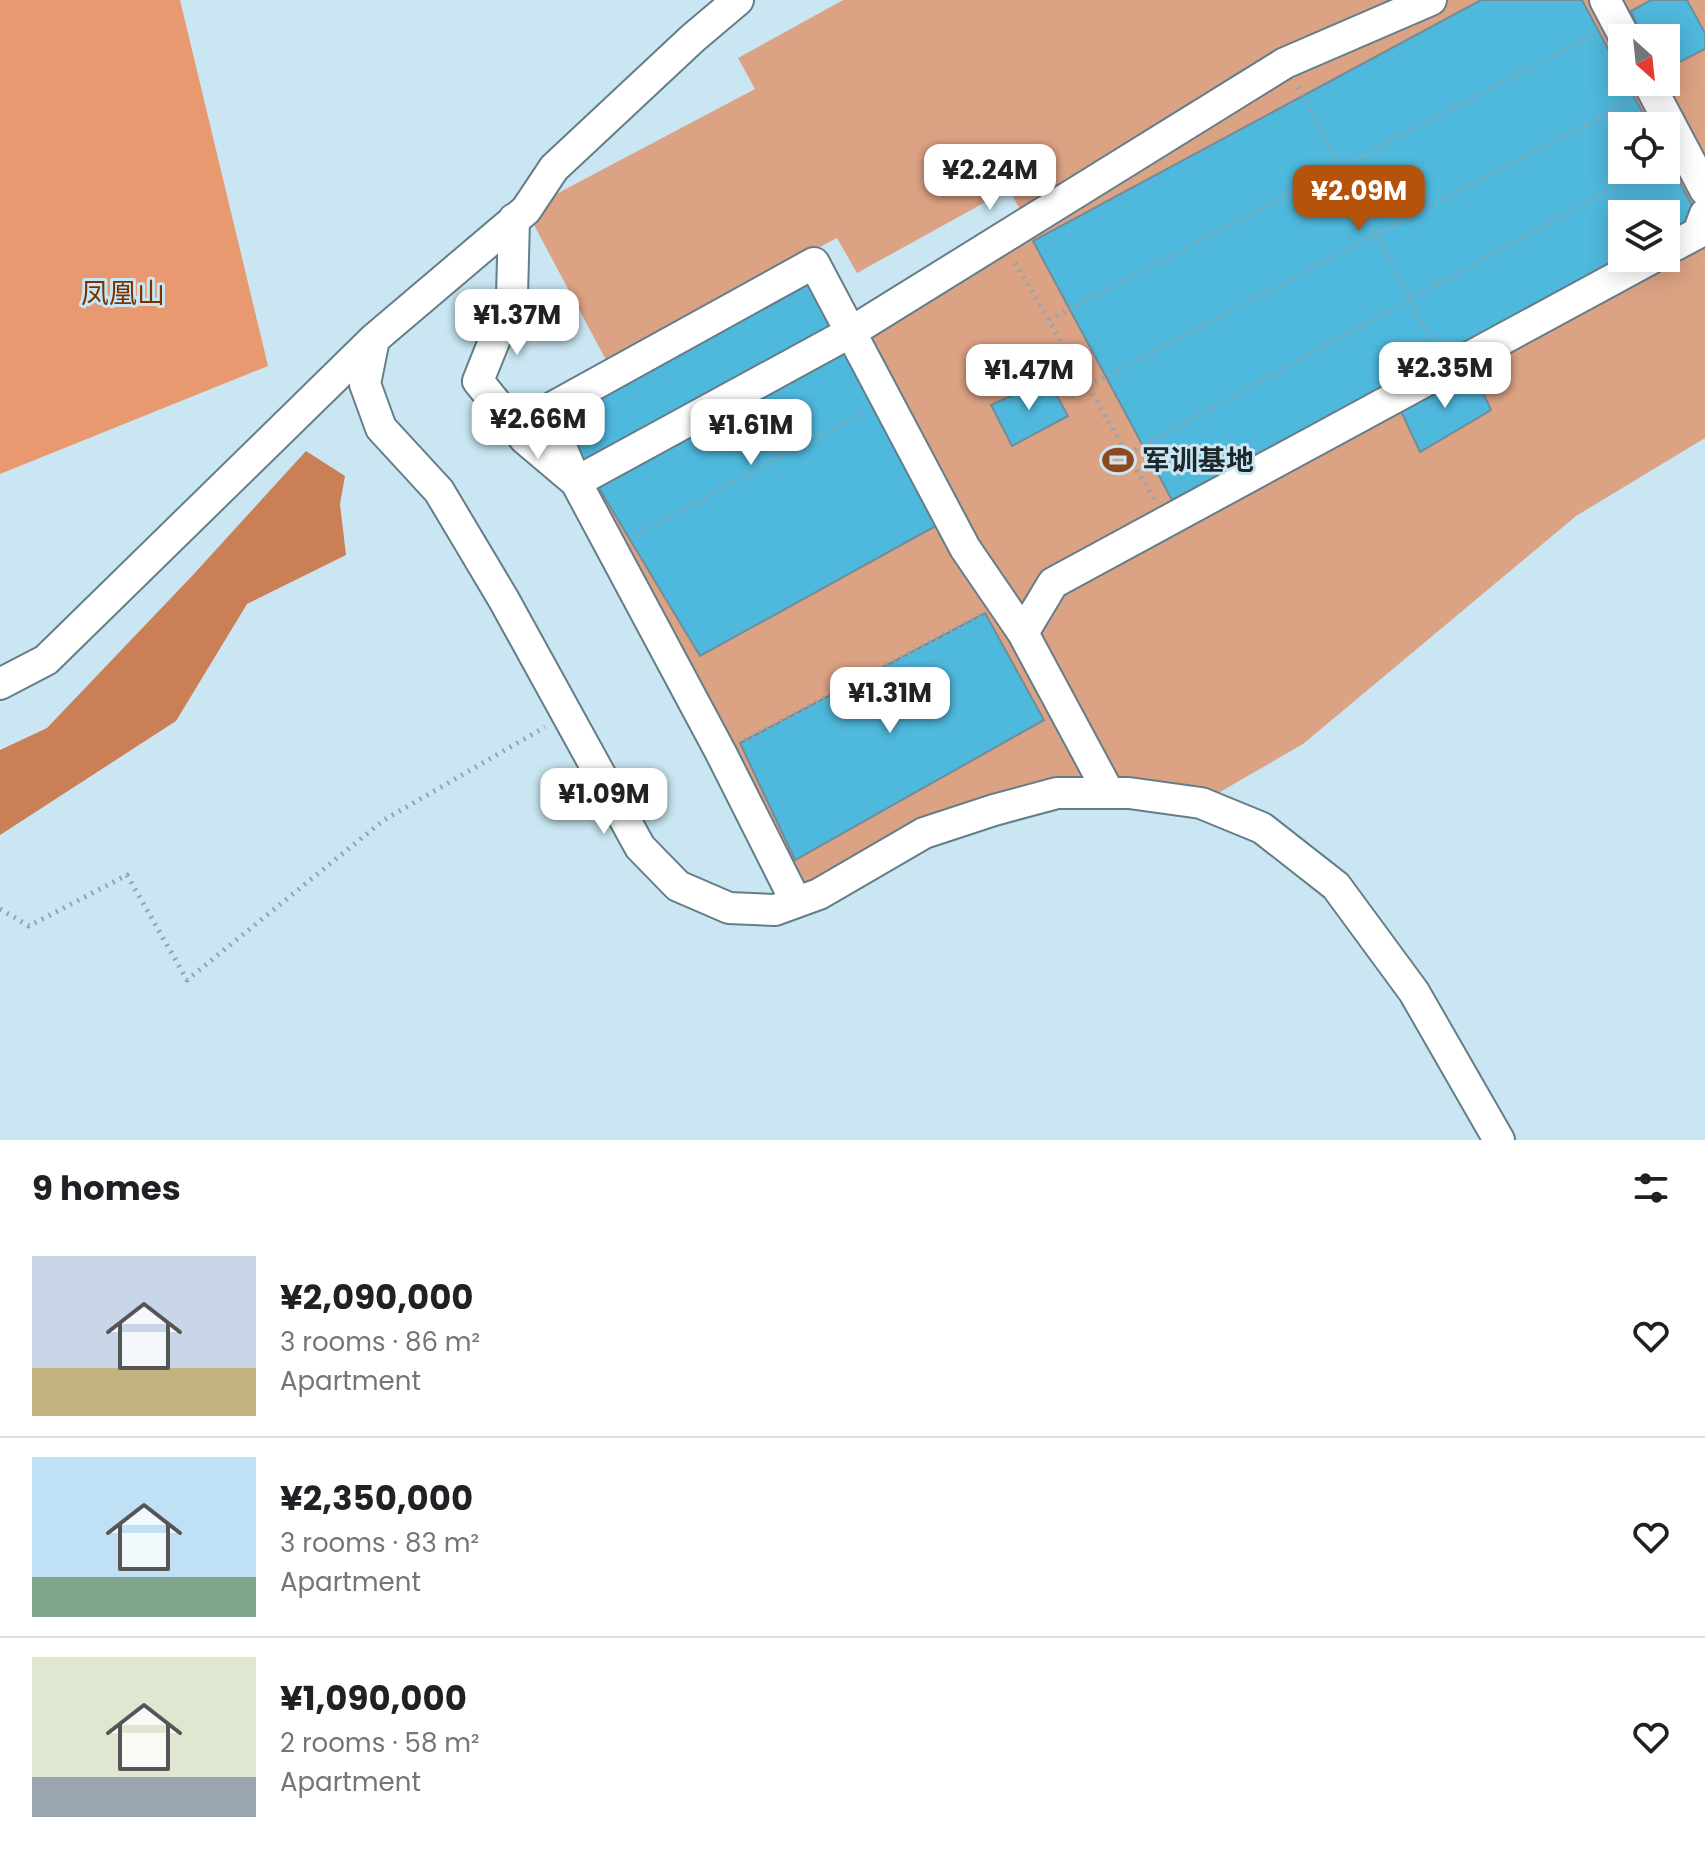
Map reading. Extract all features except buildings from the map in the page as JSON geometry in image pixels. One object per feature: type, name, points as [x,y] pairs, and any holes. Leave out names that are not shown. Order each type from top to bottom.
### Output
[{"type":"street","points":[[0,684],[46,660],[374,339],[526,210],[554,168],[738,0]]},
{"type":"street","points":[[576,482],[851,332],[1285,63],[1431,0]]},
{"type":"street","points":[[1655,96],[1705,190]]},
{"type":"street","points":[[1680,243],[1698,233],[1705,214]]},
{"type":"street","points":[[514,219],[512,296],[478,381],[525,439],[576,482]]},
{"type":"street","points":[[796,902],[721,753],[576,482],[546,411],[814,263],[965,548],[1023,633],[1109,793]]},
{"type":"street","points":[[1023,633],[1053,583],[1626,272]]},
{"type":"street","points":[[374,339],[365,384],[381,428],[439,491],[504,600],[640,847],[678,886],[729,908],[775,910],[819,894],[924,833],[1057,793],[1129,793],[1201,803],[1262,828],[1336,886],[1414,992],[1499,1140]]},
{"type":"path","points":[[1049,320],[1616,20]]},
{"type":"path","points":[[1285,63],[1447,369]]},
{"type":"path","points":[[1088,386],[1631,96]]},
{"type":"path","points":[[1128,454],[1620,184]]},
{"type":"path","points":[[1000,238],[1167,520]]},
{"type":"path","points":[[612,548],[887,399]]},
{"type":"path","points":[[721,753],[1002,604]]},
{"type":"path","points":[[0,909],[29,926],[127,875],[187,980],[384,820],[567,715]]},
{"type":"shaded area","name":"军训基地","points":[[843,0],[1705,0],[1705,438],[1576,516],[1303,744],[1201,803],[1057,793],[796,902],[576,482],[851,331],[1026,221],[1009,189],[857,273],[837,238],[606,360],[526,210],[755,89],[738,58]]},
{"type":"shaded area","points":[[306,451],[345,476],[340,504],[346,555],[247,604],[176,721],[0,835],[0,750],[47,728]]},
{"type":"green space","name":"凤凰山","points":[[0,0],[180,0],[268,366],[0,474]]},
{"type":"place","name":"军训基地","points":[[1118,460]]}]
